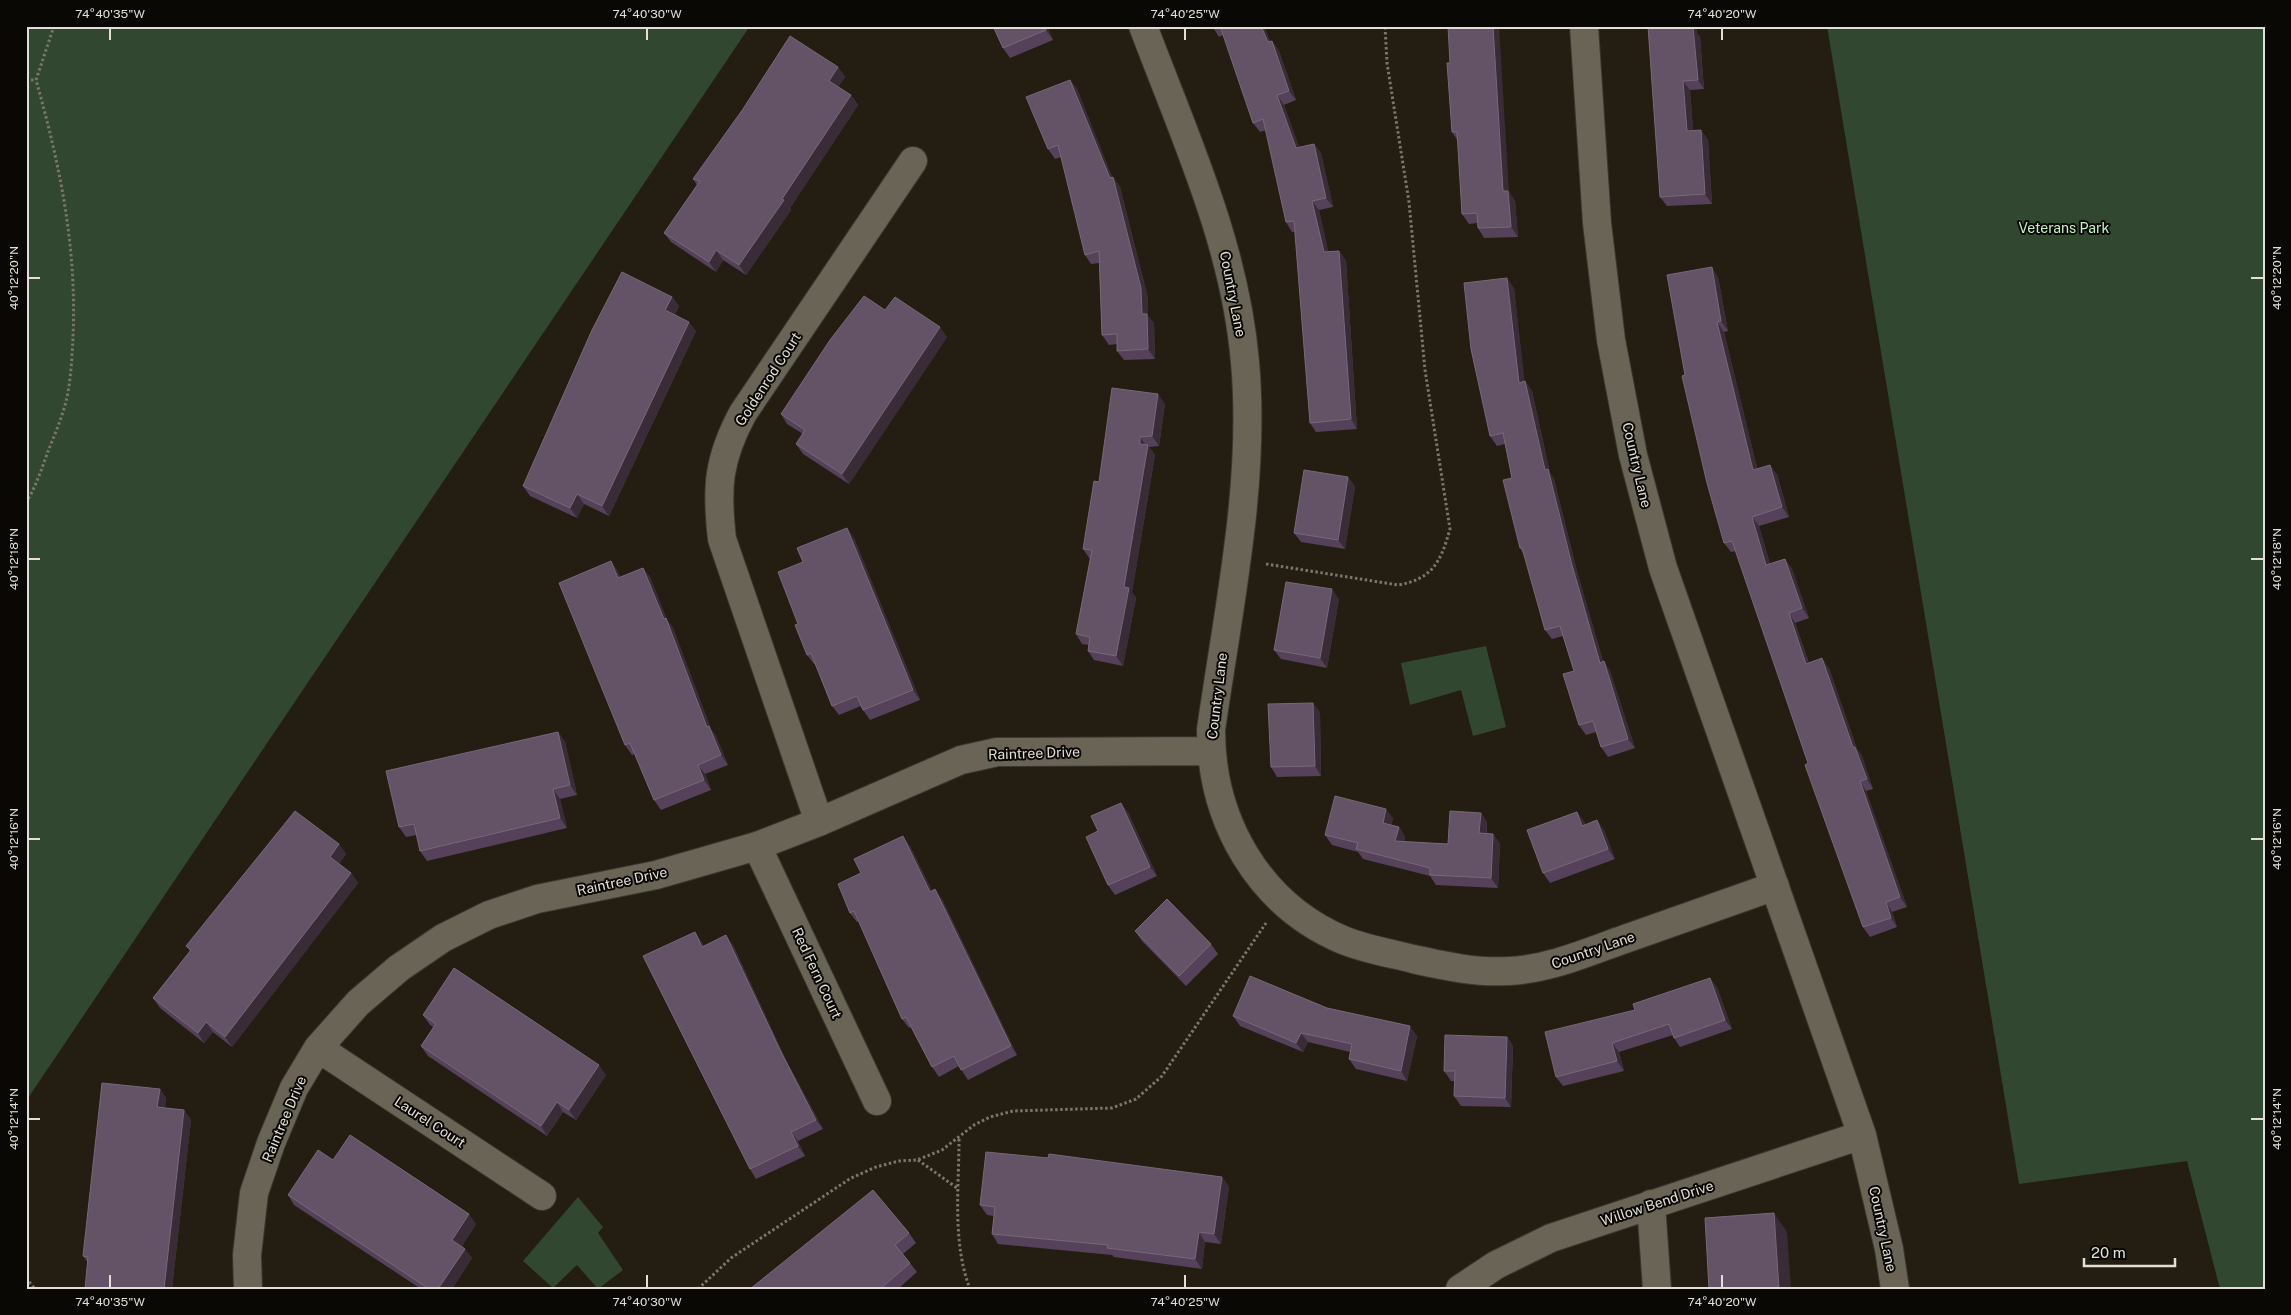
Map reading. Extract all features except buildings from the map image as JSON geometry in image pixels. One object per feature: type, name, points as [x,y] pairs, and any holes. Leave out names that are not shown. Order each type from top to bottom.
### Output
[{"type":"street","name":"Country Lane","points":[[1143,26],[1217,224],[1235,292],[1245,361],[1248,431],[1244,501],[1211,730],[1211,751],[1217,794],[1232,833],[1256,872],[1282,900],[1308,921],[1342,940],[1363,948],[1465,970],[1510,971],[1555,964],[1775,886]]},
{"type":"street","name":"Country Lane","points":[[1584,26],[1597,223],[1611,340],[1633,455],[1663,568],[1862,1135],[1889,1249],[1895,1289]]},
{"type":"street","name":"Goldenrod Court","points":[[819,822],[722,539],[718,502],[723,461],[743,413],[913,160]]},
{"type":"street","name":"Raintree Drive","points":[[248,1289],[246,1255],[254,1193],[271,1143],[294,1088],[318,1048],[358,1003],[399,968],[443,938],[489,915],[537,899],[656,875],[757,846],[819,822],[961,760],[997,752],[1211,751]]},
{"type":"street","name":"Red Fern Court","points":[[757,846],[877,1101]]},
{"type":"street","name":"Laurel Court","points":[[318,1048],[542,1196]]},
{"type":"street","name":"Willow Bend Drive","points":[[1460,1289],[1496,1265],[1551,1238],[1862,1135]]},
{"type":"street","points":[[1651,1204],[1657,1289]]},
{"type":"path","points":[[26,503],[47,455],[67,397],[75,297],[72,245],[64,194],[54,144],[36,80],[54,26]]},
{"type":"path","points":[[1236,558],[1398,585],[1416,582],[1434,569],[1444,550],[1450,529],[1425,370],[1409,202],[1387,63],[1385,26]]},
{"type":"path","points":[[26,80],[36,80]]},
{"type":"path","points":[[698,1289],[731,1258],[851,1178],[900,1161],[917,1160],[942,1150],[974,1125],[990,1117],[1013,1112],[1112,1108],[1136,1099],[1162,1076],[1282,900]]},
{"type":"path","points":[[959,1138],[958,1188],[961,1246],[970,1289]]},
{"type":"path","points":[[917,1160],[958,1188]]},
{"type":"path","points":[[26,1278],[35,1289]]},
{"type":"green space","points":[[26,26],[750,26],[26,1101]]},
{"type":"green space","name":"Veterans Park","points":[[1827,26],[2265,26],[2265,1289],[2220,1289],[2187,1161],[2019,1184]]},
{"type":"green space","points":[[1486,646],[1506,727],[1473,736],[1461,690],[1410,705],[1401,663]]},
{"type":"green space","points":[[578,1197],[603,1227],[598,1233],[623,1270],[598,1289],[577,1265],[553,1288],[523,1261]]}]
